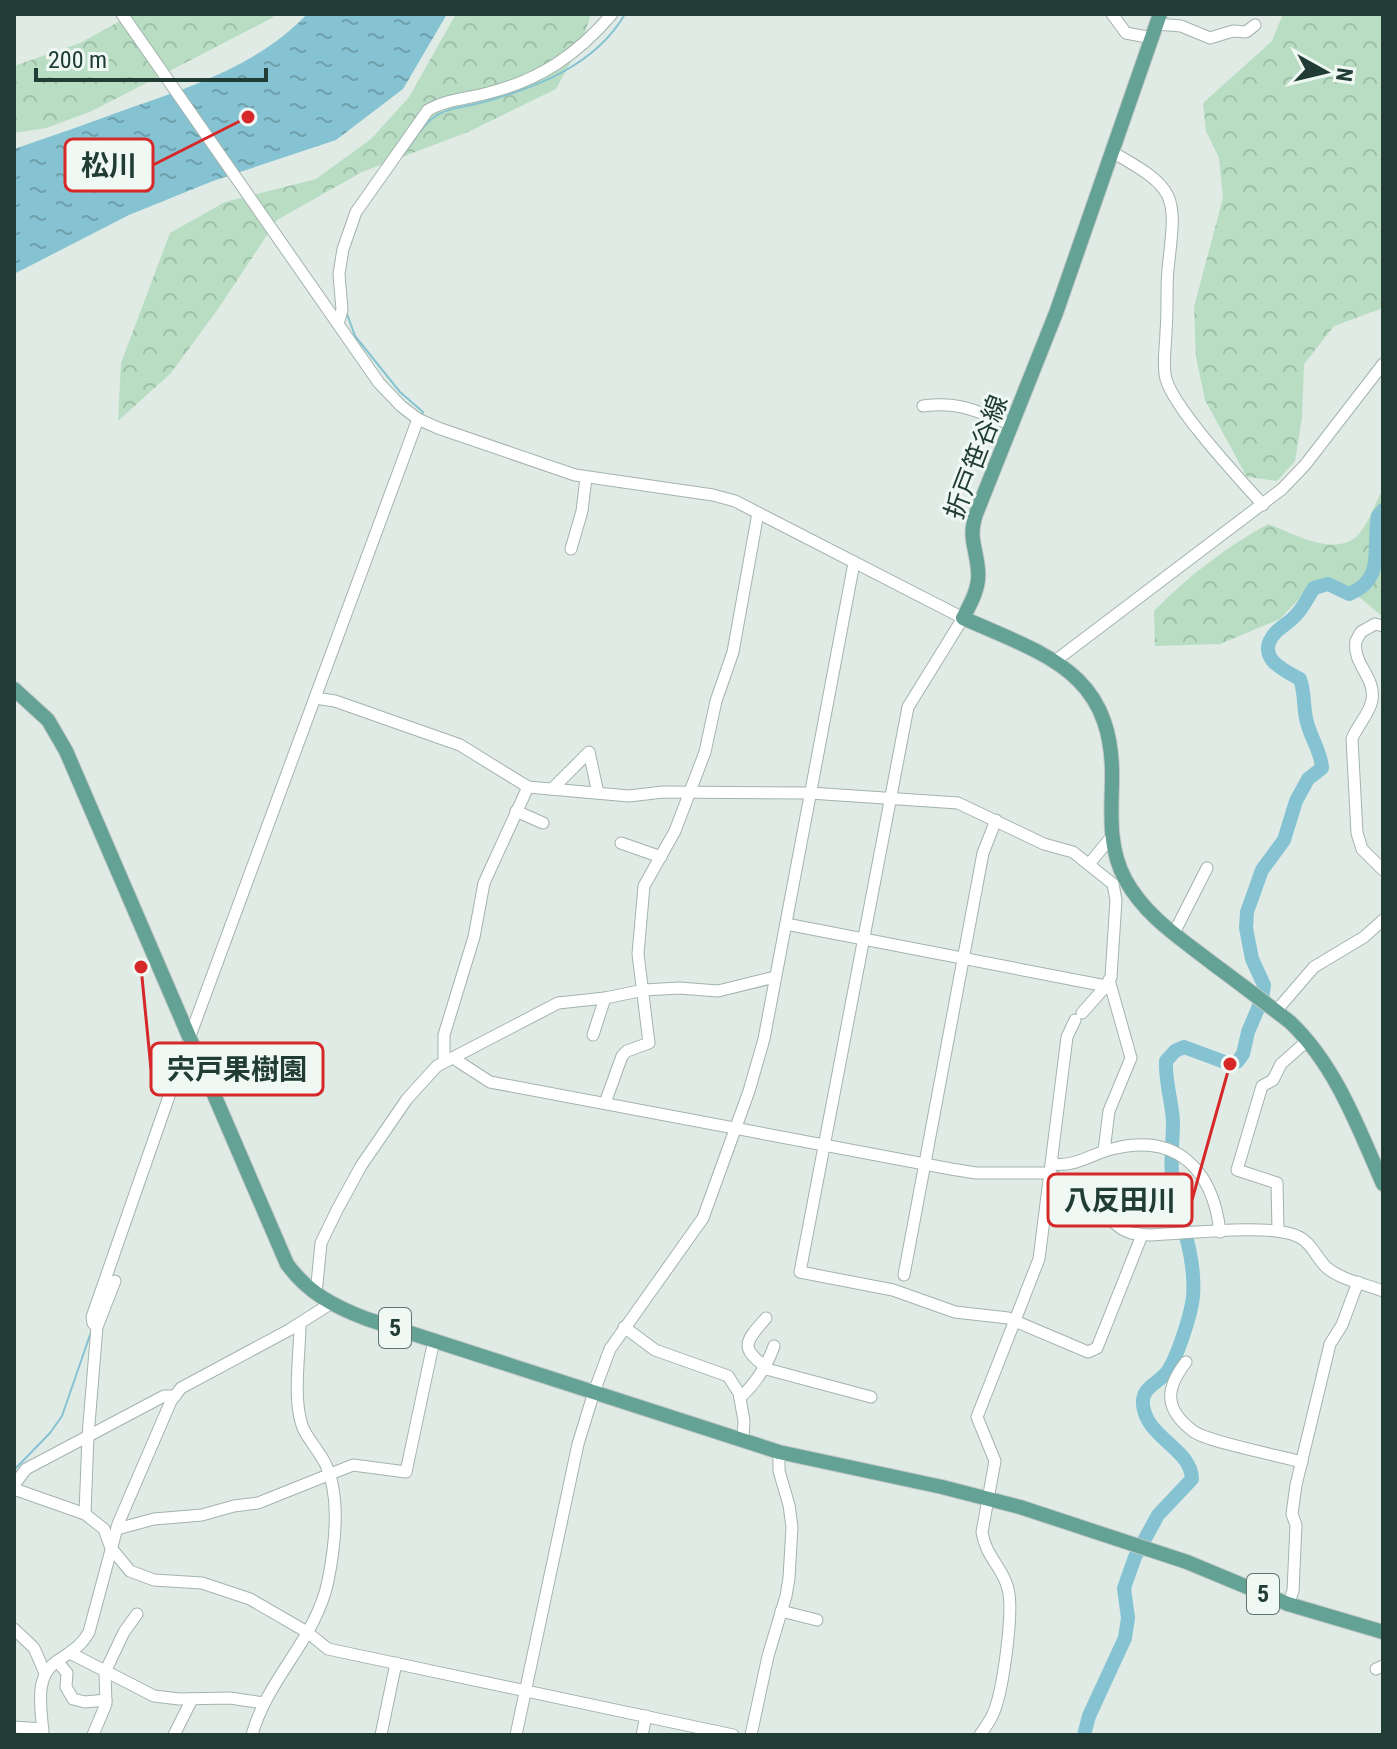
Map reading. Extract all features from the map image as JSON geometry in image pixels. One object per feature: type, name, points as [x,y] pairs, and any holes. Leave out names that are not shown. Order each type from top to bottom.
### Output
[{"type":"main road","name":"折戸笹谷線","points":[[963,618],[975,591],[978,571],[972,526],[1056,313],[1156,26]]},
{"type":"main road","points":[[963,618],[1055,661],[1090,694],[1108,727],[1113,757],[1112,836],[1120,883],[1174,933],[1276,1011],[1308,1040],[1336,1081],[1381,1175]]},
{"type":"main road","name":"5","points":[[14,689],[48,720],[66,751],[287,1264],[296,1277],[330,1304],[367,1319],[779,1452],[988,1498],[1187,1562],[1288,1604],[1383,1632]]},
{"type":"street","points":[[122,14],[379,383],[418,419],[586,478],[713,495],[735,501],[963,618],[908,707],[800,1272],[893,1290],[955,1312],[1015,1320],[1084,1351],[1093,1351],[1097,1348],[1142,1235]]},
{"type":"street","points":[[338,324],[342,310],[339,274],[343,249],[356,212],[428,110],[447,101],[485,94],[532,78],[579,50],[612,14]]},
{"type":"street","points":[[1112,14],[1126,33],[1156,26],[1181,26],[1210,38],[1233,31],[1246,32],[1255,25]]},
{"type":"street","points":[[1112,152],[1143,169],[1161,185],[1173,215],[1167,278],[1165,357],[1168,385],[1180,405],[1263,505]]},
{"type":"street","points":[[1055,661],[1263,505],[1305,465],[1383,364]]},
{"type":"street","points":[[923,406],[960,405],[1013,425]]},
{"type":"street","points":[[97,1327],[92,1317],[190,1036],[418,419]]},
{"type":"street","points":[[571,549],[582,511],[586,478]]},
{"type":"street","points":[[605,1103],[622,1056],[649,1043],[638,954],[644,886],[675,831],[705,752],[716,701],[733,652],[758,513]]},
{"type":"street","points":[[516,1735],[578,1444],[594,1392],[610,1349],[703,1218],[736,1129],[764,1039],[854,563]]},
{"type":"street","points":[[1383,626],[1375,624],[1367,628],[1356,641],[1357,656],[1373,689],[1372,705],[1352,739],[1357,833],[1362,849],[1383,870]]},
{"type":"street","points":[[315,698],[335,701],[460,745],[528,787],[634,796],[663,792],[810,793],[958,803],[1044,844],[1073,852],[1120,883],[1107,983],[1131,1058],[1109,1111],[1104,1151]]},
{"type":"street","points":[[552,789],[589,752],[598,793]]},
{"type":"street","points":[[448,1060],[444,1035],[474,937],[484,883],[528,787]]},
{"type":"street","points":[[516,811],[543,823]]},
{"type":"street","points":[[904,1275],[983,853],[996,820]]},
{"type":"street","points":[[1090,863],[1112,836]]},
{"type":"street","points":[[621,843],[661,857]]},
{"type":"street","points":[[1174,933],[1207,868]]},
{"type":"street","points":[[1276,1011],[1314,967],[1364,937],[1383,920]]},
{"type":"street","points":[[786,924],[1107,983]]},
{"type":"street","points":[[316,1294],[321,1243],[361,1166],[422,1080],[448,1060],[551,1006],[644,990],[679,988],[718,991],[775,977]]},
{"type":"street","points":[[980,1735],[994,1714],[999,1693],[1010,1607],[1005,1578],[990,1559],[984,1544],[982,1532],[995,1461],[977,1417],[1039,1259],[1067,1037],[1078,1017],[1107,983]]},
{"type":"street","points":[[593,1035],[605,998]]},
{"type":"street","points":[[1278,1230],[1277,1183],[1237,1170],[1262,1086],[1273,1080],[1281,1064],[1308,1040]]},
{"type":"street","points":[[448,1060],[486,1081],[976,1173],[1052,1170],[1079,1163],[1104,1151],[1139,1144],[1171,1149],[1206,1180],[1217,1211],[1220,1232]]},
{"type":"street","points":[[1052,1170],[1122,1229],[1142,1235],[1278,1230],[1299,1237],[1327,1268],[1383,1291]]},
{"type":"street","points":[[85,1514],[97,1327],[115,1281]]},
{"type":"street","points":[[1288,1604],[1293,1591],[1295,1561],[1296,1525],[1292,1514],[1302,1462],[1330,1344],[1342,1325],[1358,1282]]},
{"type":"street","points":[[14,1727],[43,1732],[41,1694],[45,1673],[80,1646],[89,1632],[117,1529],[158,1427],[175,1396],[181,1388],[300,1324],[330,1304]]},
{"type":"street","points":[[766,1318],[749,1341],[747,1349],[750,1356],[764,1367],[871,1397]]},
{"type":"street","points":[[252,1735],[264,1703],[302,1645],[327,1584],[332,1555],[334,1502],[329,1476],[303,1428],[299,1407],[300,1324]]},
{"type":"street","points":[[624,1327],[655,1350],[728,1376],[740,1398],[743,1439]]},
{"type":"street","points":[[117,1529],[154,1519],[202,1515],[258,1503],[359,1464],[406,1472],[434,1340]]},
{"type":"street","points":[[740,1398],[751,1387],[774,1346]]},
{"type":"street","points":[[1186,1362],[1175,1376],[1169,1397],[1173,1408],[1194,1432],[1302,1462]]},
{"type":"street","points":[[175,1396],[164,1396],[26,1469],[14,1487],[85,1514],[104,1529],[111,1548],[130,1571],[168,1582],[202,1583],[250,1599],[307,1632],[328,1649],[733,1735]]},
{"type":"street","points":[[751,1735],[789,1578],[792,1527],[779,1471],[779,1452]]},
{"type":"street","points":[[781,1611],[817,1620]]},
{"type":"street","points":[[93,1735],[106,1700],[105,1672],[124,1632],[137,1614]]},
{"type":"street","points":[[14,1629],[34,1648],[45,1673]]},
{"type":"street","points":[[70,1653],[154,1696],[230,1698],[264,1703]]},
{"type":"street","points":[[57,1661],[67,1673],[68,1694],[73,1699],[85,1702],[106,1700]]},
{"type":"street","points":[[381,1735],[396,1663]]},
{"type":"street","points":[[174,1735],[192,1699]]},
{"type":"street","points":[[642,1735],[646,1716]]},
{"type":"green space","points":[[133,14],[275,14],[92,111],[46,128],[14,133],[14,66],[80,43]]},
{"type":"green space","points":[[456,14],[591,14],[582,42],[556,89],[468,132],[362,172],[277,220],[171,373],[118,421],[121,363],[170,233],[225,202],[316,179],[371,139],[409,97]]},
{"type":"green space","points":[[1283,14],[1383,14],[1383,308],[1334,326],[1304,364],[1302,418],[1295,461],[1277,481],[1247,477],[1205,400],[1196,357],[1194,307],[1223,198],[1219,158],[1206,131],[1203,103],[1272,41]]},
{"type":"green space","points":[[1383,488],[1383,617],[1353,592],[1314,583],[1280,619],[1220,644],[1155,646],[1154,611],[1222,553],[1268,524],[1314,542],[1339,544],[1350,541],[1363,529]]},
{"type":"water","points":[[307,14],[447,14],[403,89],[336,140],[213,181],[129,215],[14,274],[14,149],[224,72],[268,47]]},
{"type":"waterway","points":[[409,147],[429,121],[438,115],[522,90],[580,61],[597,48],[625,14]]},
{"type":"waterway","points":[[347,314],[355,336],[400,392],[423,412],[422,415]]},
{"type":"waterway","points":[[1084,1735],[1089,1716],[1125,1638],[1128,1618],[1124,1588],[1135,1557],[1158,1515],[1192,1479],[1184,1459],[1152,1427],[1143,1405],[1147,1390],[1167,1372],[1175,1357],[1193,1297],[1190,1256],[1171,1164],[1173,1122],[1166,1061],[1184,1047],[1230,1064],[1237,1062],[1243,1054],[1264,985],[1252,959],[1246,928],[1247,912],[1262,870],[1284,840],[1296,801],[1308,779],[1322,768],[1305,713],[1300,679],[1279,667],[1269,655],[1268,648],[1276,632],[1299,612],[1314,588],[1328,584],[1349,594],[1368,580],[1375,562],[1378,516],[1383,510]]},
{"type":"waterway","points":[[14,1470],[62,1416],[91,1332]]},
{"type":"place","name":"松川","points":[[248,117]]},
{"type":"place","name":"宍戸果樹園","points":[[141,967]]},
{"type":"place","name":"八反田川","points":[[1230,1064]]}]
